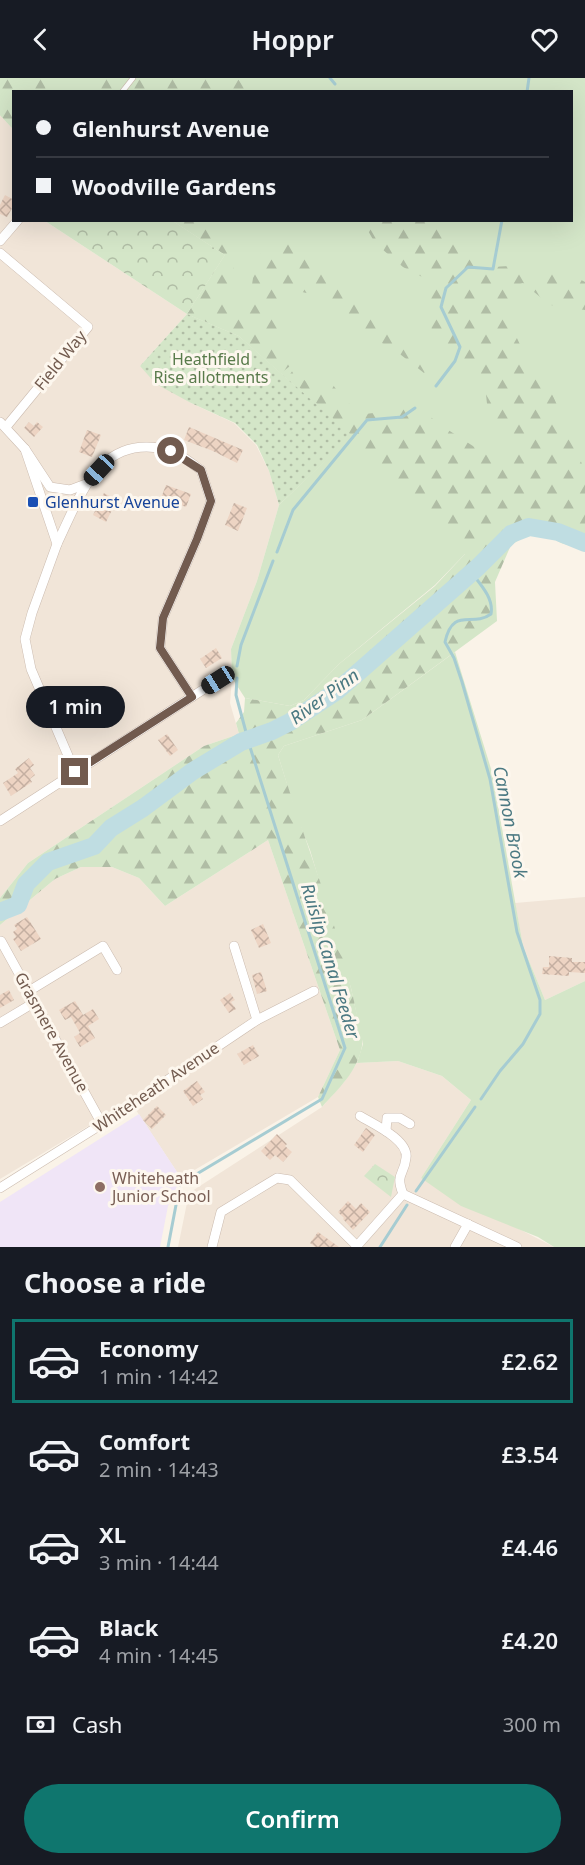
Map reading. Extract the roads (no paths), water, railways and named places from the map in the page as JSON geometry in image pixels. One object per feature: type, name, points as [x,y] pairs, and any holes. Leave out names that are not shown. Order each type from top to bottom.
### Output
[{"type":"street","points":[[1,237],[16,222]]},
{"type":"street","name":"Field Way","points":[[0,253],[88,327],[3,424],[25,449]]},
{"type":"street","points":[[75,772],[31,669],[25,639],[57,544],[86,484],[111,455],[140,446],[171,451],[201,470],[211,501],[163,618],[160,648],[192,697]]},
{"type":"street","points":[[25,449],[50,487],[70,490],[86,484]]},
{"type":"street","points":[[25,449],[57,544]]},
{"type":"street","points":[[0,821],[218,680]]},
{"type":"street","name":"Grasmere Avenue","points":[[1,941],[102,1124]]},
{"type":"street","points":[[29,991],[103,946],[117,970]]},
{"type":"street","points":[[234,946],[257,1020]]},
{"type":"street","name":"Whiteheath Avenue","points":[[0,1188],[102,1124],[257,1020],[314,991]]},
{"type":"street","points":[[0,1023],[35,1002]]},
{"type":"street","points":[[360,1116],[386,1131],[402,1144],[407,1157],[399,1183],[404,1194],[517,1247]]},
{"type":"street","points":[[386,1131],[387,1118],[400,1118],[410,1124]]},
{"type":"street","points":[[212,1247],[222,1212],[277,1178],[290,1180],[357,1246],[404,1194]]},
{"type":"street","points":[[455,1247],[468,1224]]},
{"type":"lane","points":[[124,90],[133,78]]},
{"type":"waterway","points":[[330,78],[335,84]]},
{"type":"waterway","name":"Ruislip Canal Feeder","points":[[527,90],[529,78]]},
{"type":"waterway","name":"Ruislip Canal Feeder","points":[[436,386],[455,361],[460,347],[441,307],[446,288],[468,267],[493,269],[502,222]]},
{"type":"waterway","name":"Ruislip Canal Feeder","points":[[277,552],[293,510],[367,420],[402,417],[415,408]]},
{"type":"waterway","name":"River Pinn","points":[[0,912],[18,905],[26,884],[48,862],[94,846],[111,828],[143,808],[193,771],[241,742],[290,722],[337,691],[478,567],[511,534],[529,527],[558,532],[585,543]]},
{"type":"waterway","name":"Ruislip Canal Feeder","points":[[237,666],[241,645],[273,561]]},
{"type":"waterway","name":"Cannon Brook","points":[[471,572],[488,597],[491,614],[484,618],[458,621],[453,624],[445,642],[454,658],[462,682],[490,779],[517,932],[540,1000],[540,1014],[523,1044],[500,1071],[481,1099]]},
{"type":"waterway","name":"Ruislip Canal Feeder","points":[[168,1247],[180,1184],[322,1099],[345,1048],[250,747],[236,695],[237,678]]},
{"type":"waterway","name":"Cannon Brook","points":[[416,1191],[475,1107]]},
{"type":"waterway","name":"Cannon Brook","points":[[380,1247],[407,1205]]},
{"type":"place","name":"Glenhurst Avenue","points":[[33,502]]},
{"type":"place","name":"Whiteheath Junior School","points":[[100,1187]]},
{"type":"park label","name":"Heathfield Rise allotments","points":[[211,368]]}]
